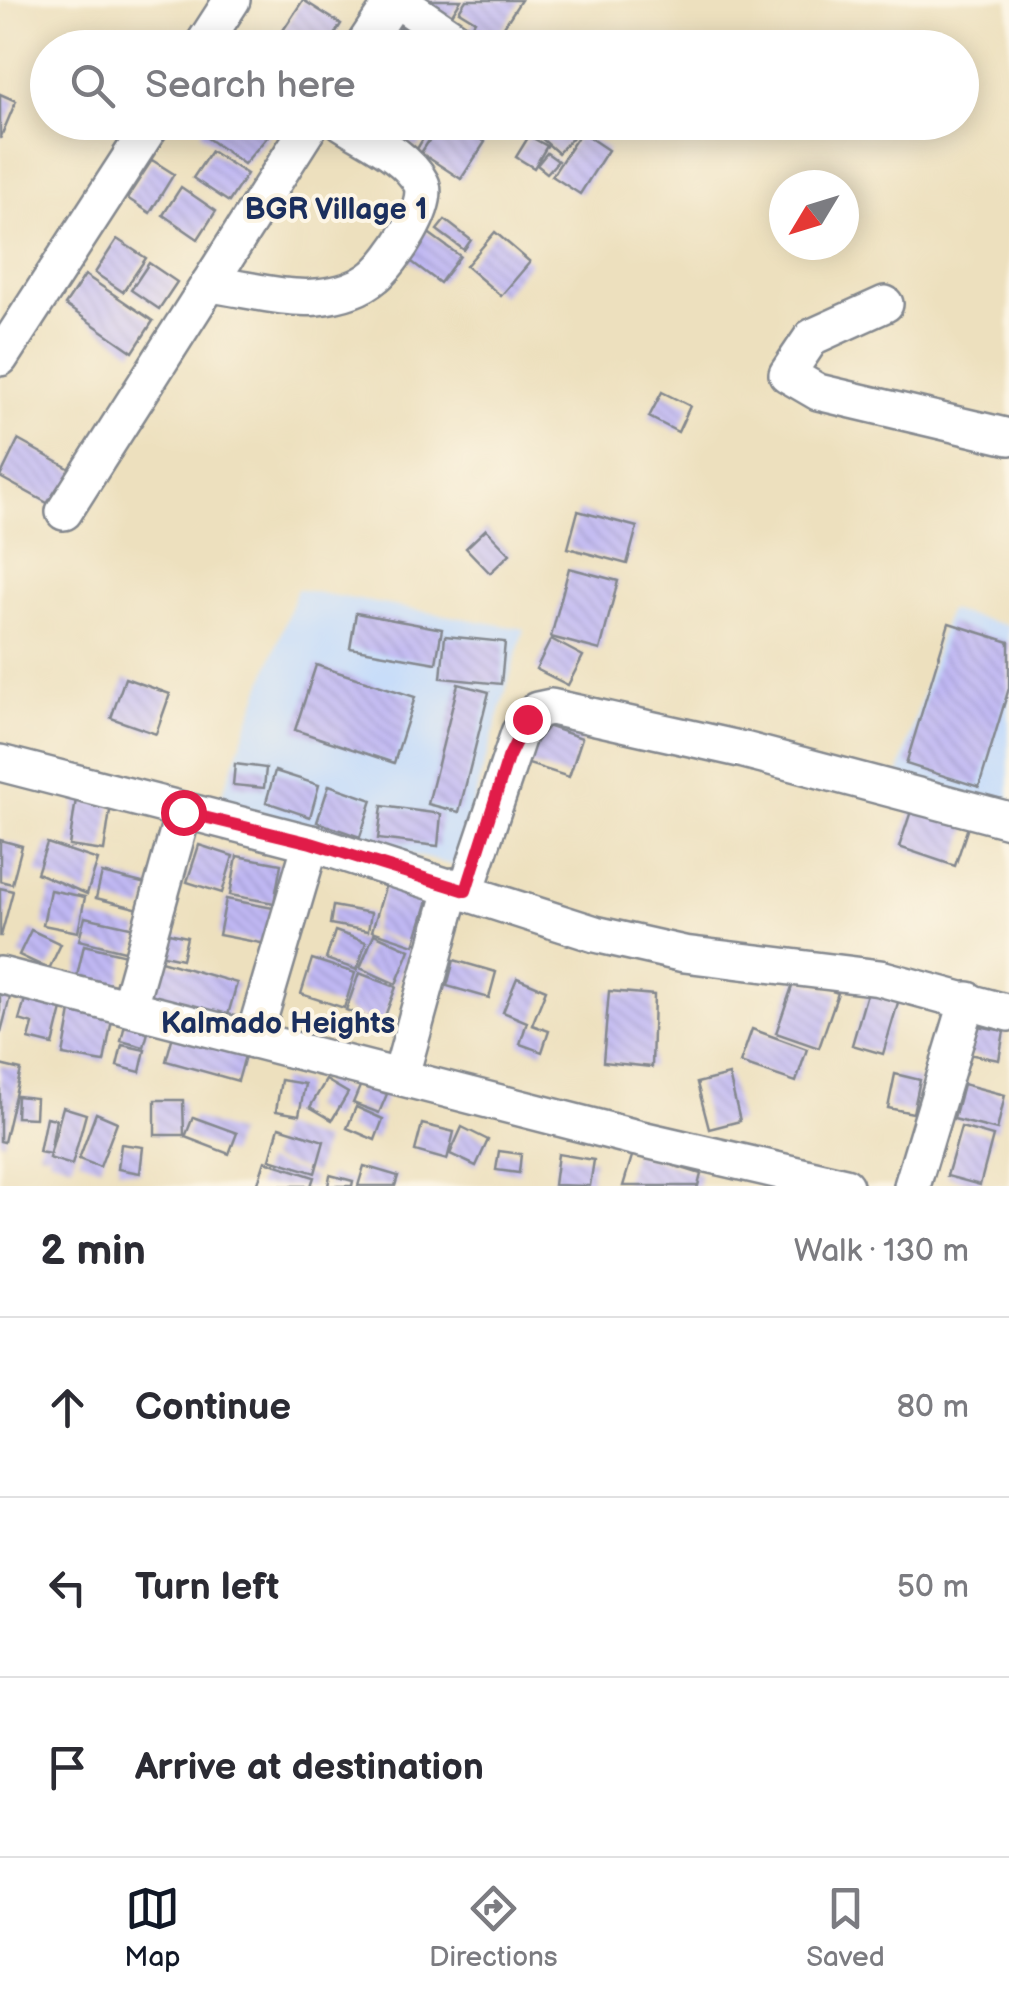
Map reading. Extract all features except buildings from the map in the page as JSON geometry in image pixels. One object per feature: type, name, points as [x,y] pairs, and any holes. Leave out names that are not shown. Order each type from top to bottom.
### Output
[{"type":"street","points":[[213,30],[232,0]]},
{"type":"street","points":[[374,30],[395,0],[441,30]]},
{"type":"street","points":[[0,358],[141,140]]},
{"type":"street","points":[[64,512],[301,140]]},
{"type":"street","points":[[210,284],[315,298],[350,290],[374,277],[391,258],[425,198],[423,186],[395,156],[370,140]]},
{"type":"street","points":[[885,304],[812,338],[787,374],[818,392],[1009,437]]},
{"type":"street","points":[[401,1075],[460,889],[518,733],[537,710],[551,707],[744,750],[1009,820]]},
{"type":"street","points":[[0,764],[311,843],[596,934],[684,954],[811,967],[1009,1012]]},
{"type":"street","points":[[129,1006],[183,812]]},
{"type":"street","points":[[253,1040],[311,843]]},
{"type":"street","points":[[0,974],[637,1138],[844,1186]]},
{"type":"street","points":[[912,1186],[968,1000]]},
{"type":"shaded area","points":[[297,589],[524,629],[455,866],[219,803]]},
{"type":"shaded area","points":[[948,610],[1009,626],[1009,806],[898,776]]},
{"type":"district","name":"BGR Village 1","points":[[336,209]]},
{"type":"district","name":"Kalmado Heights","points":[[278,1023]]},
{"type":"route","points":[[183,812],[311,843],[466,891],[508,758],[527,719]]}]
